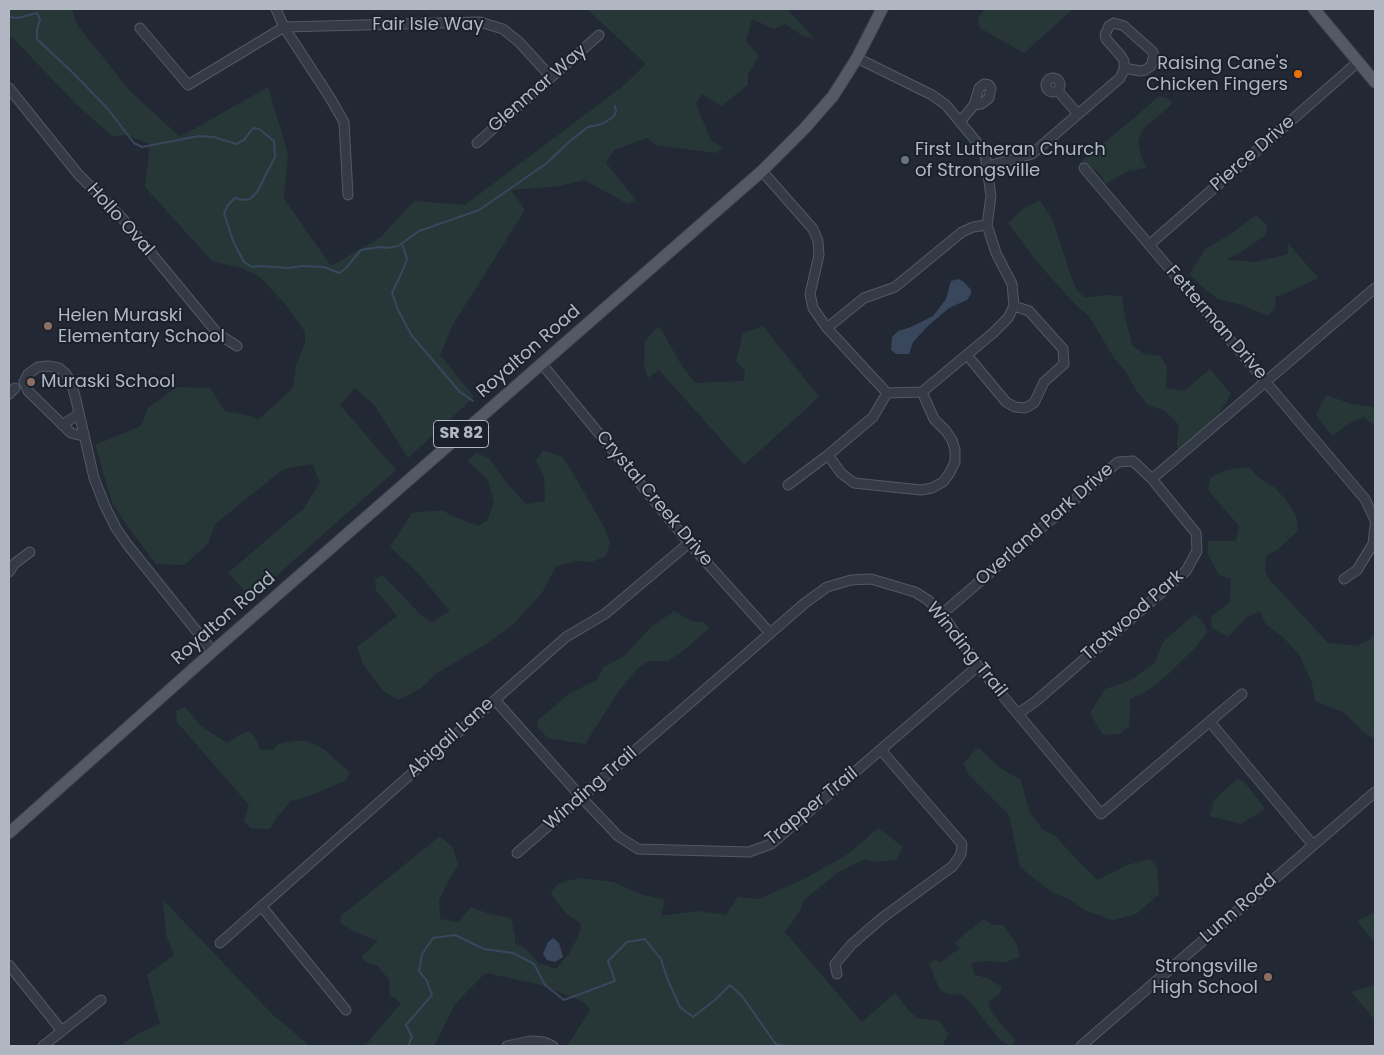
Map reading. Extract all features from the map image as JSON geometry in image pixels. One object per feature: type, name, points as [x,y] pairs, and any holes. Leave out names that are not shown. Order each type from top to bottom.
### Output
[{"type":"main road","name":"Royalton Road","points":[[9,833],[212,652],[762,171],[824,108],[857,58],[882,9]]},
{"type":"main road","points":[[1314,9],[1375,82]]},
{"type":"street","points":[[276,9],[284,27],[344,122],[348,195]]},
{"type":"street","name":"Fair Isle Way","points":[[284,27],[480,22],[503,29],[519,42],[551,77]]},
{"type":"street","points":[[988,166],[1032,154],[1120,78],[1124,68],[1124,61],[1105,37],[1106,30],[1114,23],[1124,26],[1154,55],[1152,66],[1145,70],[1124,68]]},
{"type":"street","points":[[140,28],[188,85],[284,27]]},
{"type":"street","name":"Glenmar Way","points":[[477,143],[599,35]]},
{"type":"street","points":[[762,171],[813,229],[818,241],[819,256],[810,294],[813,308],[828,328],[887,392],[922,392],[1008,318],[1014,306],[1012,284],[996,253],[987,225],[991,196],[985,154],[946,105],[932,95],[857,58]]},
{"type":"street","name":"Pierce Drive","points":[[1149,246],[1358,62]]},
{"type":"street","name":"Hollo Oval","points":[[9,88],[78,174],[123,219],[218,334],[237,346]]},
{"type":"street","points":[[1058,90],[1078,114]]},
{"type":"street","points":[[960,122],[974,105]]},
{"type":"street","name":"Fetterman Drive","points":[[1084,168],[1365,499],[1375,520]]},
{"type":"street","points":[[828,328],[864,298],[895,287],[962,232],[973,227],[987,225]]},
{"type":"street","points":[[1152,479],[1375,288]]},
{"type":"street","points":[[966,355],[1006,402],[1015,408],[1025,408],[1034,403],[1044,382],[1064,364],[1063,348],[1029,311],[1014,306]]},
{"type":"street","name":"Crystal Creek Drive","points":[[541,363],[689,543],[770,633]]},
{"type":"street","points":[[83,436],[71,434],[28,391],[24,382],[28,374],[38,367],[48,366],[59,368],[66,374],[71,382],[94,478],[116,528],[126,544],[212,652]]},
{"type":"street","points":[[788,486],[873,417],[887,392]]},
{"type":"street","points":[[828,455],[842,473],[854,484],[921,490],[932,488],[942,482],[949,474],[955,462],[955,450],[952,440],[946,431],[934,419],[922,392]]},
{"type":"street","points":[[62,425],[79,414]]},
{"type":"street","name":"Overland Park Drive","points":[[942,614],[1118,462],[1133,461],[1152,479]]},
{"type":"street","name":"Trotwood Park","points":[[1019,713],[1036,702],[1186,571],[1197,551],[1196,533],[1152,479]]},
{"type":"street","points":[[1344,579],[1357,570],[1373,544],[1375,525]]},
{"type":"street","name":"Abigail Lane","points":[[220,943],[566,637],[605,614],[689,543]]},
{"type":"street","points":[[9,572],[14,564],[30,552]]},
{"type":"street","name":"Winding Trail","points":[[517,853],[805,603],[827,587],[851,580],[871,579],[914,592],[928,600],[942,614],[978,666],[1101,814],[1242,694]]},
{"type":"street","name":"Trapper Trail","points":[[495,700],[618,836],[638,849],[750,852],[771,844],[978,666]]},
{"type":"street","points":[[1210,722],[1313,845]]},
{"type":"street","points":[[837,974],[835,964],[852,944],[882,918],[953,866],[961,854],[962,844],[881,750]]},
{"type":"street","name":"Lunn Road","points":[[1081,1046],[1375,792]]},
{"type":"street","points":[[262,907],[346,1010]]},
{"type":"street","points":[[9,965],[62,1031]]},
{"type":"street","points":[[43,1046],[101,1000]]},
{"type":"street","points":[[507,1046],[530,1040],[544,1042],[553,1046]]},
{"type":"shaded area","points":[[9,9],[72,9],[77,25],[130,91],[180,137],[268,87],[288,154],[284,199],[331,266],[381,237],[414,201],[465,205],[622,87],[646,64],[587,9],[787,9],[814,38],[805,37],[785,24],[774,29],[752,19],[746,41],[759,56],[748,74],[748,85],[721,106],[702,94],[696,104],[711,141],[724,148],[715,153],[656,145],[647,138],[614,150],[606,163],[636,200],[628,204],[584,180],[560,186],[511,190],[525,210],[452,326],[440,355],[474,397],[408,458],[375,406],[355,388],[340,405],[396,470],[251,598],[228,573],[304,508],[320,482],[312,464],[283,469],[215,524],[208,544],[184,565],[156,564],[113,505],[95,445],[141,426],[148,408],[177,387],[210,388],[225,411],[251,416],[258,420],[293,388],[296,366],[305,343],[305,332],[287,306],[260,277],[240,267],[213,262],[145,187],[150,144],[127,135],[112,136],[76,104],[11,36],[9,37]]},
{"type":"shaded area","points":[[984,9],[1073,9],[1024,53],[980,28],[978,19]]},
{"type":"shaded area","points":[[1158,97],[1165,97],[1172,101],[1171,105],[1143,129],[1138,141],[1146,168],[1128,171],[1105,184],[1101,175],[1094,169],[1090,167],[1078,168],[1081,161]]},
{"type":"shaded area","points":[[1040,200],[1053,221],[1078,292],[1085,298],[1105,295],[1122,296],[1132,345],[1144,354],[1160,356],[1167,367],[1166,388],[1184,391],[1210,369],[1231,394],[1203,434],[1178,449],[1179,425],[1165,411],[1148,405],[1136,390],[1126,372],[1114,358],[1089,316],[1075,304],[1037,262],[1008,223],[1023,209]]},
{"type":"shaded area","points":[[1256,215],[1267,225],[1266,235],[1226,260],[1256,262],[1288,254],[1288,243],[1318,278],[1280,296],[1276,296],[1275,307],[1269,316],[1242,305],[1218,299],[1190,274],[1205,249],[1231,234]]},
{"type":"shaded area","points":[[659,326],[680,363],[695,383],[744,381],[745,371],[736,361],[743,333],[763,326],[819,397],[744,465],[659,370],[648,378],[644,365],[645,341]]},
{"type":"shaded area","points":[[1326,395],[1351,404],[1373,407],[1375,410],[1375,426],[1364,417],[1350,423],[1332,436],[1316,415]]},
{"type":"shaded area","points":[[543,450],[562,457],[572,472],[604,527],[610,542],[606,556],[591,562],[578,561],[556,566],[543,591],[514,624],[486,644],[437,673],[421,688],[399,700],[383,691],[363,664],[357,647],[397,616],[376,590],[375,580],[382,575],[421,615],[432,622],[450,611],[419,574],[390,547],[412,513],[443,510],[450,515],[478,526],[487,521],[494,503],[488,480],[468,461],[476,453],[489,458],[509,486],[526,504],[545,501],[544,476],[536,461]]},
{"type":"shaded area","points":[[1249,467],[1259,478],[1274,487],[1287,501],[1296,516],[1298,531],[1277,550],[1266,556],[1265,570],[1268,578],[1328,643],[1356,646],[1369,640],[1375,634],[1375,739],[1365,733],[1343,712],[1315,701],[1312,683],[1300,656],[1283,637],[1266,625],[1260,611],[1247,617],[1228,637],[1212,628],[1211,617],[1230,602],[1231,579],[1219,575],[1208,554],[1208,541],[1236,541],[1239,526],[1208,490],[1210,478],[1226,470]]},
{"type":"shaded area","points":[[674,611],[691,621],[703,622],[709,628],[688,647],[668,661],[649,661],[637,669],[618,692],[585,744],[548,738],[538,728],[537,721],[569,694],[597,680],[604,667],[624,656],[652,626]]},
{"type":"shaded area","points":[[1195,614],[1205,625],[1207,632],[1196,647],[1166,676],[1147,691],[1130,699],[1129,726],[1120,734],[1103,735],[1090,713],[1105,689],[1129,681],[1154,664],[1163,642]]},
{"type":"shaded area","points":[[185,707],[201,726],[227,743],[241,734],[250,731],[260,749],[273,750],[278,744],[308,741],[324,749],[350,773],[345,781],[309,796],[291,801],[277,817],[270,829],[251,828],[244,821],[249,805],[177,722],[176,711]]},
{"type":"shaded area","points":[[978,747],[1000,768],[1021,780],[1029,811],[1042,829],[1055,836],[1098,880],[1127,865],[1150,859],[1157,867],[1159,894],[1136,914],[1113,920],[1087,911],[1070,900],[1052,892],[1020,867],[1009,815],[969,775],[963,764]]},
{"type":"shaded area","points":[[1238,778],[1246,784],[1265,809],[1241,824],[1210,816],[1214,800]]},
{"type":"shaded area","points":[[878,828],[903,847],[896,860],[877,862],[865,859],[840,871],[804,900],[800,911],[785,932],[862,1022],[895,993],[917,1018],[939,1021],[949,1034],[942,1046],[567,1046],[590,1010],[584,1002],[541,985],[487,973],[455,1004],[434,1046],[365,1046],[401,1003],[389,994],[390,981],[377,965],[367,963],[361,957],[378,941],[357,933],[340,923],[341,916],[440,836],[453,848],[458,865],[439,900],[440,919],[458,922],[471,907],[489,914],[511,918],[515,943],[526,949],[538,963],[556,969],[569,954],[578,937],[581,924],[567,914],[555,900],[551,893],[557,884],[579,878],[614,882],[640,894],[665,900],[661,916],[697,911],[726,915],[738,897],[759,899],[804,879],[848,854]]},
{"type":"shaded area","points":[[163,900],[273,1015],[310,1046],[120,1046],[137,1034],[160,1024],[147,975],[174,955],[166,935]]},
{"type":"shaded area","points":[[1375,912],[1375,943],[1357,921]]},
{"type":"shaded area","points":[[984,919],[992,925],[1003,925],[1016,943],[1020,957],[1006,962],[984,961],[971,963],[975,975],[987,978],[1002,987],[1000,993],[988,1002],[992,1013],[1015,1040],[1011,1046],[1002,1042],[971,1003],[962,995],[948,994],[940,990],[929,964],[935,959],[939,963],[960,948],[954,943]]},
{"type":"shaded area","points":[[1375,985],[1375,1020],[1351,992]]},
{"type":"water","points":[[958,279],[963,281],[971,290],[967,300],[949,308],[929,325],[913,342],[909,354],[896,354],[891,350],[892,337],[898,331],[933,316],[946,299],[951,281]]},
{"type":"water","points":[[553,938],[559,943],[563,957],[555,962],[547,960],[543,954],[548,942]]},
{"type":"waterway","points":[[9,17],[18,18],[37,13],[40,20],[37,29],[37,39],[107,108],[134,143],[142,147],[199,136],[214,137],[236,144],[244,140],[253,128],[259,129],[274,141],[275,157],[257,192],[250,199],[242,200],[235,198],[228,205],[224,213],[233,241],[244,262],[252,267],[324,267],[339,273],[345,269],[361,250],[398,246],[419,231],[479,210],[547,163],[588,127],[602,124],[613,117],[616,112],[615,106]]},
{"type":"waterway","points":[[402,244],[407,259],[392,293],[398,310],[412,336],[460,392],[473,401]]},
{"type":"waterway","points":[[408,1046],[412,1037],[406,1025],[432,995],[427,981],[419,971],[422,954],[433,938],[455,935],[484,949],[513,953],[534,964],[545,985],[564,1000],[615,981],[608,961],[627,942],[645,939],[661,959],[680,1007],[693,1017],[715,1000],[730,985],[742,996],[777,1046]]},
{"type":"waterway","points":[[777,1044],[787,1046]]},
{"type":"place","name":"Raising Cane's Chicken Fingers","points":[[1298,74]]},
{"type":"place","name":"First Lutheran Church of Strongsville","points":[[905,160]]},
{"type":"place","name":"Helen Muraski Elementary School","points":[[48,326]]},
{"type":"place","name":"Muraski School","points":[[31,382]]},
{"type":"place","name":"Strongsville High School","points":[[1268,977]]}]
